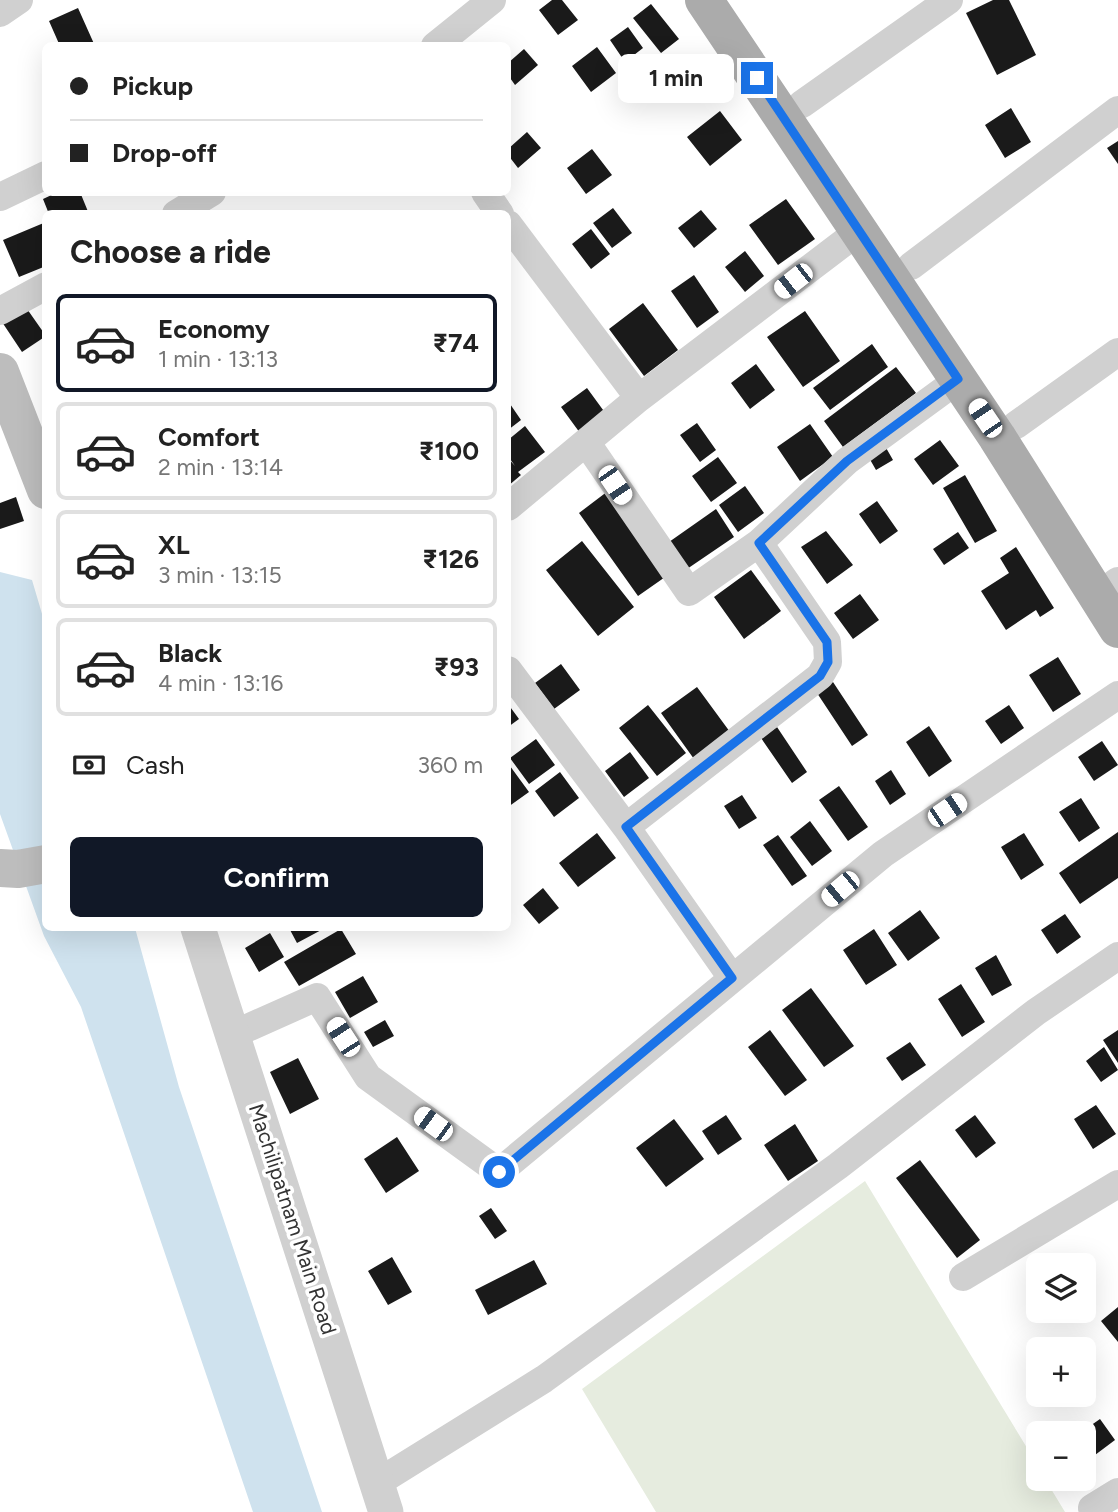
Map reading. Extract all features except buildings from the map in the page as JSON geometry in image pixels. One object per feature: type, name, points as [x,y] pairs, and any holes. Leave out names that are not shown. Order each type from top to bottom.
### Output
[{"type":"main road","points":[[704,0],[958,379],[1118,629]]},
{"type":"main road","points":[[733,0],[1016,425],[1117,584]]},
{"type":"main road","points":[[0,372],[42,480]]},
{"type":"street","points":[[0,13],[19,0]]},
{"type":"street","points":[[440,42],[492,0]]},
{"type":"street","points":[[802,104],[949,0]]},
{"type":"street","points":[[911,266],[1118,110]]},
{"type":"street","points":[[0,197],[42,177]]},
{"type":"street","points":[[183,210],[205,196]]},
{"type":"street","points":[[511,504],[639,398],[859,231]]},
{"type":"street","points":[[511,232],[639,398]]},
{"type":"street","points":[[0,311],[42,288]]},
{"type":"street","points":[[1016,425],[1118,352]]},
{"type":"street","points":[[586,442],[689,593],[759,543],[847,461],[958,379]]},
{"type":"street","points":[[626,827],[820,676],[828,662],[827,642],[759,543]]},
{"type":"street","points":[[511,674],[626,827],[732,978]]},
{"type":"street","points":[[234,1034],[317,997],[368,1077],[499,1172],[883,853],[1118,695]]},
{"type":"street","name":"Machilipatnam Main Road","points":[[199,931],[382,1497]]},
{"type":"street","points":[[382,1497],[838,1166],[1036,1012],[1118,956]]},
{"type":"street","points":[[963,1277],[1118,1184]]},
{"type":"street","points":[[1092,1508],[1118,1492]]},
{"type":"shaded area","points":[[865,1181],[1026,1446],[1026,1491],[1052,1491],[1065,1512],[656,1512],[582,1389]]},
{"type":"water","points":[[0,572],[32,580],[42,614],[42,930],[0,814]]},
{"type":"water","points":[[42,931],[136,931],[179,1087],[322,1512],[253,1512],[81,1007]]},
{"type":"route","points":[[499,1172],[732,978],[626,827],[820,676],[828,662],[827,642],[759,543],[847,461],[958,379],[757,78]]}]
